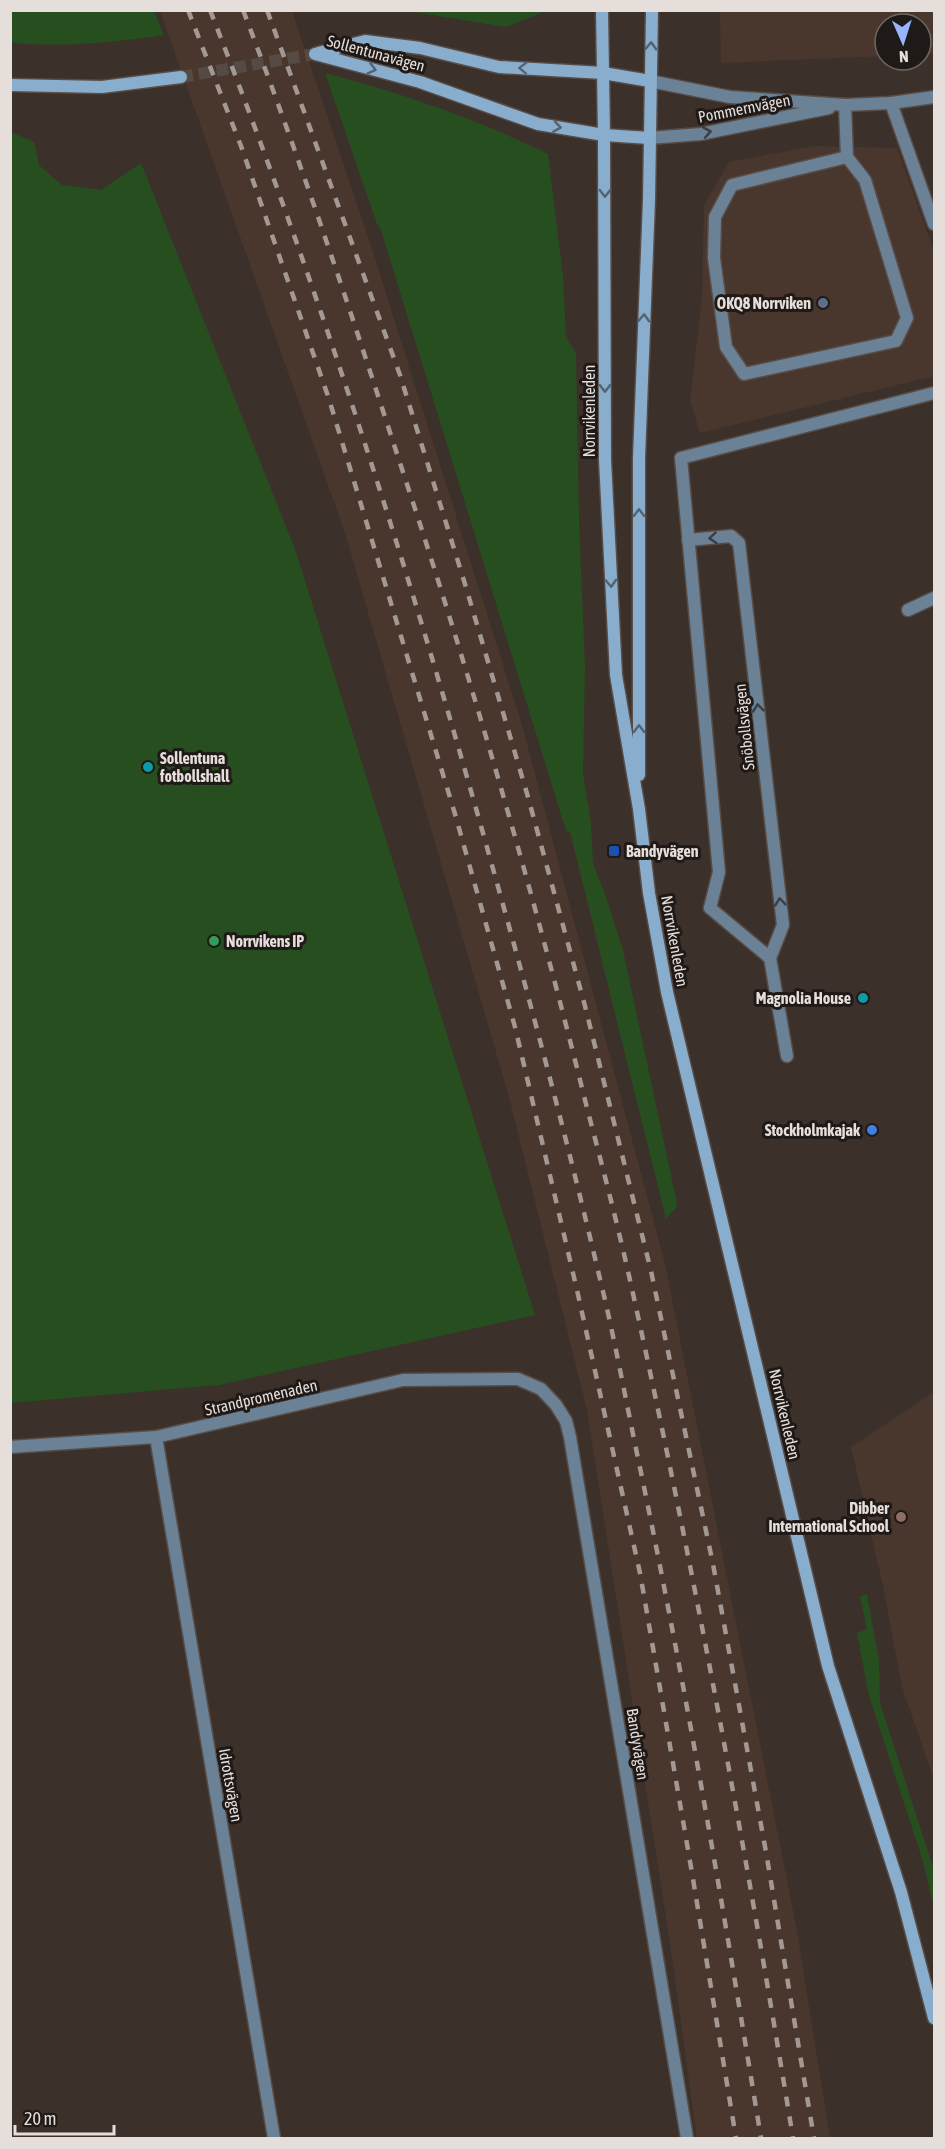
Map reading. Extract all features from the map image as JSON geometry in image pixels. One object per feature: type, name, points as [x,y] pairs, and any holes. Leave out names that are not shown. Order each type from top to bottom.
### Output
[{"type":"main road","name":"Norrvikenleden","points":[[602,10],[605,460],[616,675],[639,809],[649,893],[667,992],[828,1666],[901,1892],[934,2018]]},
{"type":"main road","name":"Norrvikenleden","points":[[639,809],[639,458],[649,200],[652,10]]},
{"type":"main road","name":"Sollentunavägen","points":[[603,73],[499,68],[420,48],[365,41],[315,54],[420,82],[538,124],[604,135]]},
{"type":"main road","points":[[603,73],[650,81]]},
{"type":"main road","points":[[10,85],[102,87],[181,77]]},
{"type":"main road","points":[[604,135],[649,138]]},
{"type":"street","name":"Pommernvägen","points":[[650,81],[730,97],[845,105],[891,104],[934,97]]},
{"type":"street","points":[[891,104],[934,224]]},
{"type":"street","name":"Pommernvägen","points":[[649,138],[700,134],[845,105]]},
{"type":"street","points":[[845,105],[847,157],[865,180],[907,318],[896,341],[744,374],[726,347],[714,258],[715,217],[732,185],[847,157]]},
{"type":"street","points":[[787,1056],[770,958],[710,908],[719,872],[681,458],[934,393]]},
{"type":"street","name":"Snöbollsvägen","points":[[688,540],[731,536],[740,543],[783,925],[770,958]]},
{"type":"street","points":[[908,610],[934,598]]},
{"type":"street","name":"Strandpromenaden","points":[[10,1447],[156,1437],[403,1380],[518,1379]]},
{"type":"street","name":"Bandyvägen","points":[[518,1379],[541,1389],[556,1405],[566,1421],[570,1437],[687,2139]]},
{"type":"street","name":"Idrottsvägen","points":[[156,1437],[274,2139]]},
{"type":"shaded area","points":[[160,11],[292,11],[372,249],[522,725],[665,1264],[797,1931],[830,2138],[697,2138],[671,1950],[587,1410],[509,1097],[345,533]]},
{"type":"shaded area","points":[[720,11],[934,11],[934,54],[933,12],[873,12],[873,57],[721,63]]},
{"type":"shaded area","points":[[814,146],[897,148],[934,252],[934,376],[700,433],[690,401],[702,298],[704,205],[729,162]]},
{"type":"shaded area","name":"Dibber International School","points":[[934,1392],[934,1780],[902,1687],[883,1586],[851,1447]]},
{"type":"green space","points":[[10,11],[154,11],[164,35],[50,45],[11,43]]},
{"type":"green space","points":[[407,11],[546,11],[506,27]]},
{"type":"green space","points":[[325,73],[439,108],[494,129],[548,154],[563,276],[566,337],[576,353],[585,667],[583,774],[591,823],[593,863],[623,950],[676,1199],[677,1207],[666,1219],[570,832],[566,831],[380,227],[377,224]]},
{"type":"green space","name":"Norrvikens IP","points":[[11,132],[34,142],[39,165],[62,185],[101,190],[141,163],[295,549],[535,1315],[219,1385],[11,1403]]},
{"type":"green space","points":[[867,1594],[879,1660],[880,1703],[934,1870],[934,1908],[923,1861],[869,1696],[857,1633],[867,1629],[860,1596]]},
{"type":"tunnel","points":[[181,77],[315,54]]},
{"type":"railway","points":[[188,10],[241,146],[329,399],[455,814],[515,1027],[640,1573],[736,2138]]},
{"type":"railway","points":[[210,10],[288,218],[360,427],[458,744],[560,1118],[611,1325],[673,1631],[761,2138]]},
{"type":"railway","points":[[243,10],[324,234],[425,540],[499,783],[566,1026],[625,1258],[697,1601],[757,1923],[793,2138]]},
{"type":"railway","points":[[267,10],[400,375],[528,797],[585,1006],[651,1271],[713,1564],[766,1852],[814,2138]]},
{"type":"place","name":"OKQ8 Norrviken","points":[[823,303]]},
{"type":"place","name":"Sollentuna fotbollshall","points":[[148,767]]},
{"type":"place","name":"Bandyvägen","points":[[614,851]]},
{"type":"place","name":"Norrvikens IP","points":[[214,941]]},
{"type":"place","name":"Magnolia House","points":[[863,998]]},
{"type":"place","name":"Stockholmkajak","points":[[872,1130]]},
{"type":"place","name":"Dibber International School","points":[[901,1517]]}]
